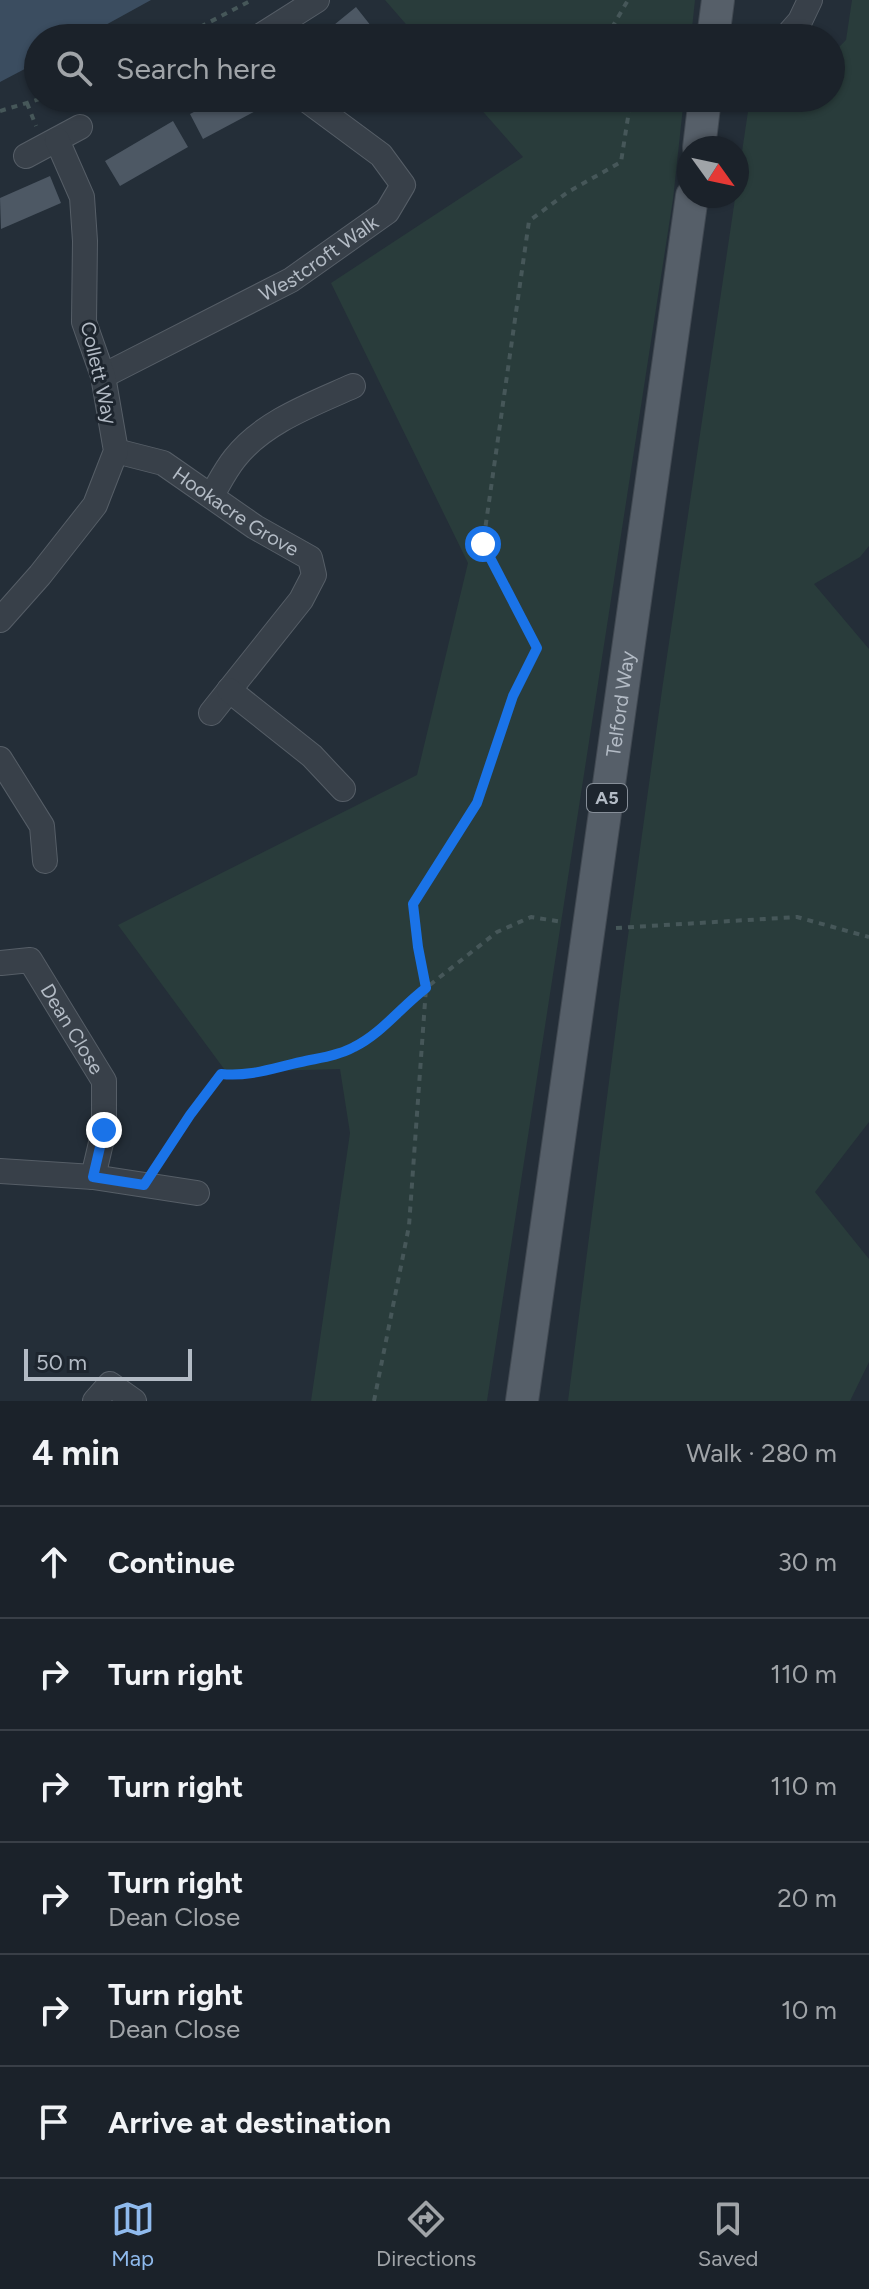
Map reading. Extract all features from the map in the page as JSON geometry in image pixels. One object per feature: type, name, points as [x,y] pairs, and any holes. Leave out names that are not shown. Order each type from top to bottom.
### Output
[{"type":"main road","points":[[715,24],[718,0]]},
{"type":"main road","points":[[700,136],[703,112]]},
{"type":"main road","name":"Telford Way","points":[[522,1401],[690,208]]},
{"type":"street","points":[[281,24],[317,0]]},
{"type":"street","points":[[797,24],[810,0]]},
{"type":"street","name":"Westcroft Walk","points":[[103,376],[291,280],[387,212],[403,185],[381,155],[323,112]]},
{"type":"street","points":[[26,156],[80,127]]},
{"type":"street","name":"Collett Way","points":[[0,620],[95,505],[116,451],[103,376],[84,322],[82,197],[57,140]]},
{"type":"street","points":[[212,495],[235,457],[259,435],[300,410],[353,386]]},
{"type":"street","name":"Hookacre Grove","points":[[116,451],[163,463],[255,527],[310,558],[314,575],[301,600],[211,713]]},
{"type":"street","points":[[229,690],[312,756],[343,789]]},
{"type":"street","points":[[0,759],[42,826],[45,861]]},
{"type":"street","name":"Dean Close","points":[[1,963],[30,960],[104,1081],[104,1130],[93,1177]]},
{"type":"street","points":[[0,1171],[93,1177],[197,1193]]},
{"type":"street","points":[[95,1401],[110,1384],[134,1401]]},
{"type":"path","points":[[206,24],[252,0]]},
{"type":"path","points":[[614,24],[628,0]]},
{"type":"path","points":[[0,111],[24,104]]},
{"type":"path","points":[[374,1401],[409,1226],[426,988],[413,904],[477,803],[513,696],[537,648],[483,544],[529,221],[568,192],[621,162],[629,112]]},
{"type":"path","points":[[144,1185],[221,1074],[242,1076],[325,1058],[355,1047],[497,932],[531,917],[627,928],[797,917],[869,937]]},
{"type":"green space","points":[[385,0],[695,0],[692,24],[406,24]]},
{"type":"green space","points":[[852,0],[869,0],[869,546],[860,557],[814,584],[869,649],[869,1122],[815,1192],[869,1259],[869,1362],[850,1401],[568,1401],[662,690],[734,208],[749,208],[749,136],[744,136],[748,112],[845,112],[845,41]]},
{"type":"green space","points":[[483,112],[682,112],[680,136],[677,136],[673,199],[487,1401],[311,1401],[350,1133],[340,1069],[266,1071],[230,1077],[118,925],[417,775],[468,563],[331,283],[523,157]]},
{"type":"water","points":[[0,0],[151,0],[107,24],[24,24],[24,69],[0,82]]},
{"type":"building","points":[[356,7],[369,24],[335,24]]},
{"type":"building","points":[[194,112],[254,112],[203,139],[190,114]]},
{"type":"building","points":[[173,121],[188,147],[120,186],[105,161]]},
{"type":"building","points":[[50,176],[61,203],[1,229],[0,198]]},
{"type":"route","points":[[104,1130],[93,1177],[144,1185],[221,1074],[242,1076],[325,1058],[355,1047],[426,988],[413,904],[477,803],[513,696],[537,648],[483,544]]}]
